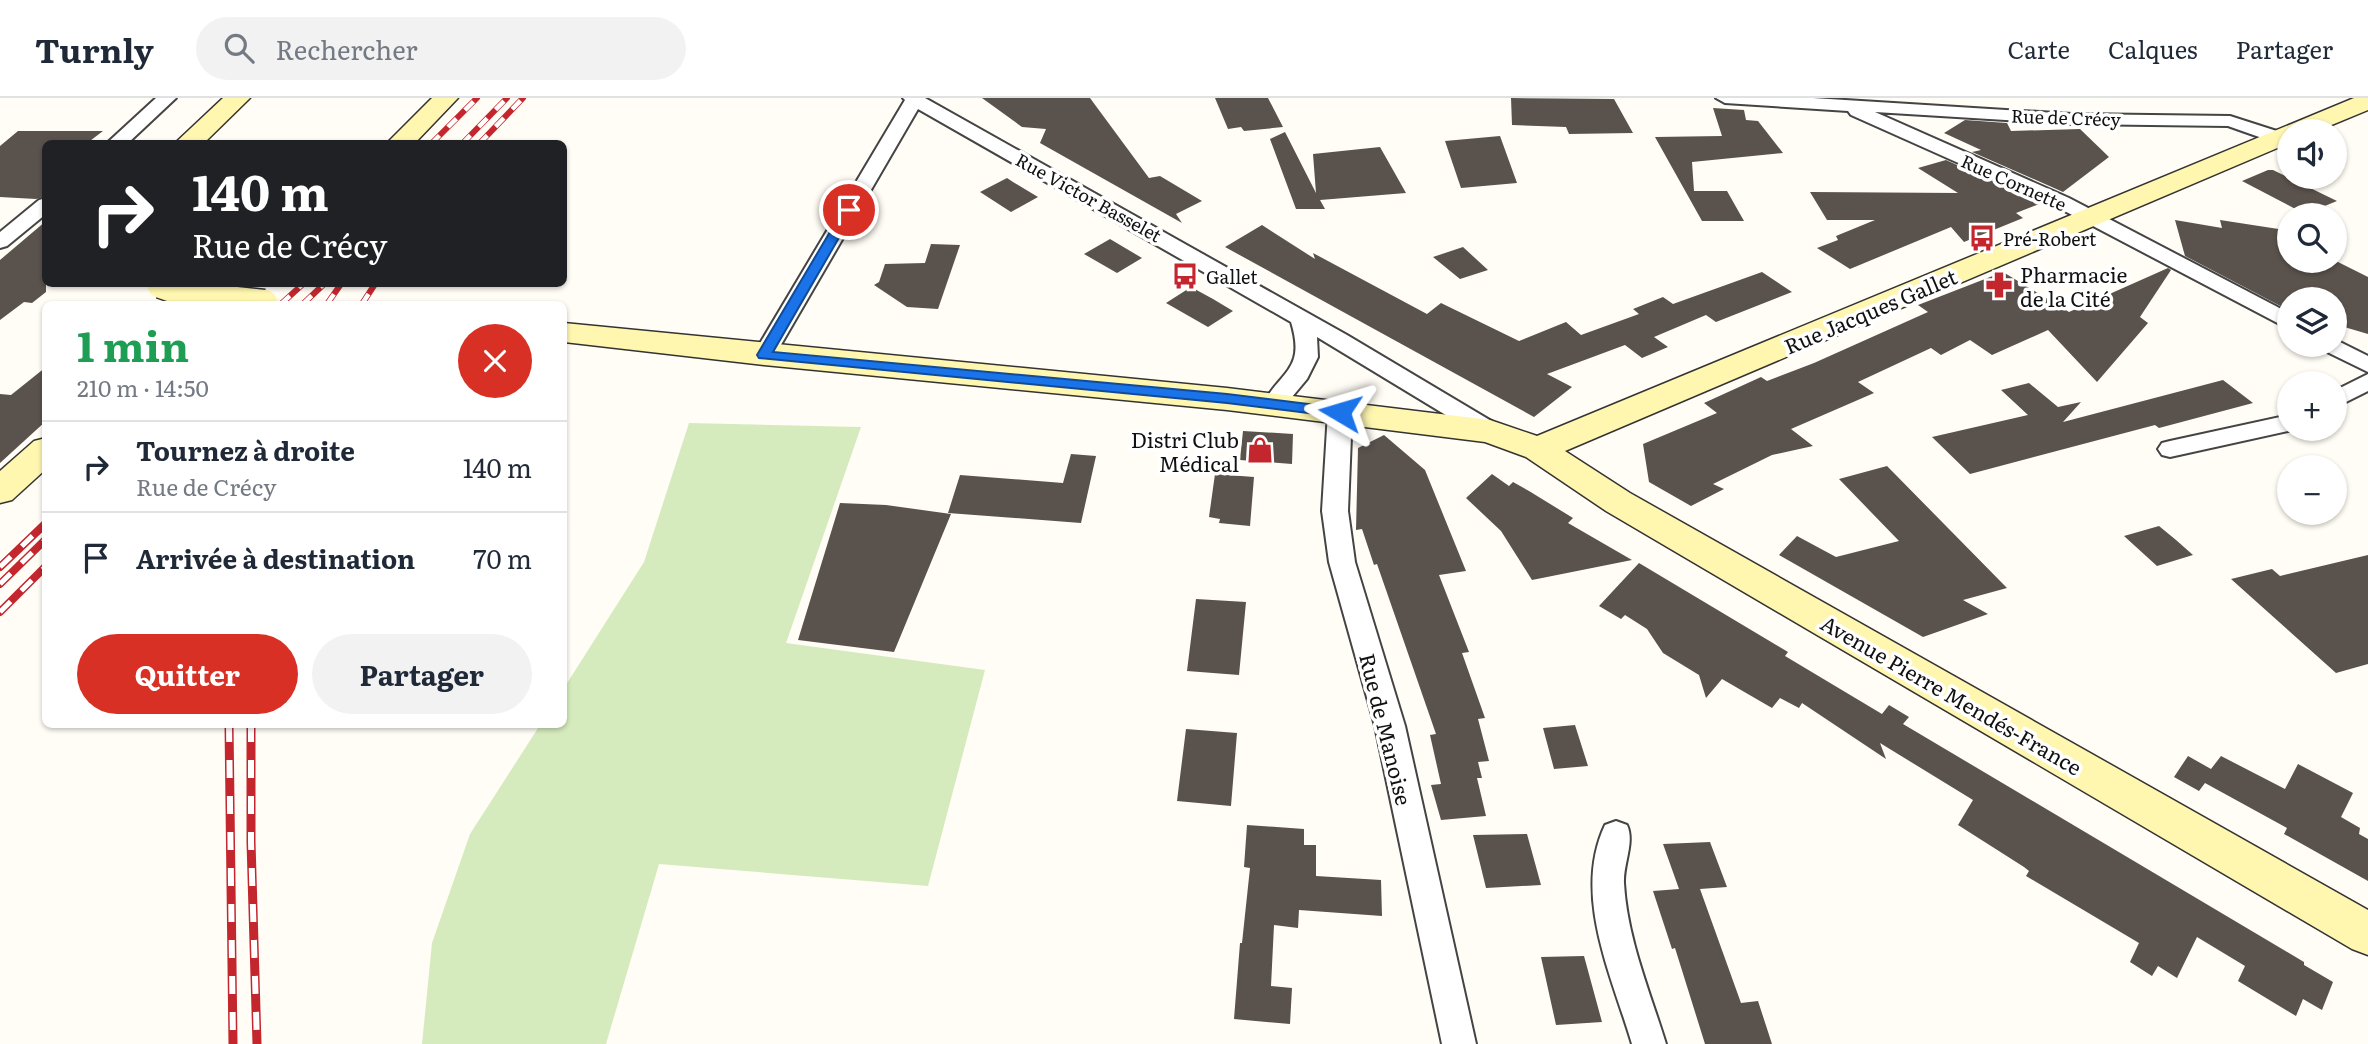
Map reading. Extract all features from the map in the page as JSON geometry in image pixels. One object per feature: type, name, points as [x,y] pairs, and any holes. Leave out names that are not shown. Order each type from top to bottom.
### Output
[{"type":"main road","points":[[191,140],[217,112],[237,98]]},
{"type":"main road","points":[[403,140],[446,98]]},
{"type":"main road","name":"Rue Jacques Gallet","points":[[2326,119],[2368,101]]},
{"type":"main road","name":"Rue Jacques Gallet","points":[[1538,449],[2277,140]]},
{"type":"main road","points":[[171,287],[200,296],[240,301]]},
{"type":"main road","points":[[206,301],[222,287]]},
{"type":"main road","name":"Avenue Pierre Mendés-France","points":[[567,333],[1274,404],[1490,431],[1538,449],[1618,502],[2368,934]]},
{"type":"main road","points":[[0,491],[42,453]]},
{"type":"street","points":[[120,140],[167,98]]},
{"type":"street","points":[[764,355],[914,98]]},
{"type":"street","name":"Rue Victor Basselet","points":[[914,98],[1490,431]]},
{"type":"street","name":"Rue de Crécy","points":[[1725,98],[1844,102],[2072,119],[2230,121],[2277,132]]},
{"type":"street","name":"Rue Cornette","points":[[1844,102],[2092,217],[2277,316]]},
{"type":"street","points":[[0,242],[42,207]]},
{"type":"street","points":[[1274,404],[1304,366],[1310,353],[1301,320]]},
{"type":"street","points":[[2347,341],[2368,347]]},
{"type":"street","points":[[2347,354],[2368,365]]},
{"type":"street","points":[[2347,393],[2368,381]]},
{"type":"street","name":"Rue de Manoise","points":[[1340,412],[1335,511],[1342,562],[1390,726],[1460,1044]]},
{"type":"street","points":[[2170,449],[2277,426]]},
{"type":"street","points":[[1616,835],[1609,859],[1608,884],[1613,918],[1649,1044]]},
{"type":"green space","points":[[689,423],[861,427],[786,643],[985,670],[928,886],[659,864],[606,1044],[422,1044],[432,943],[470,834],[538,728],[567,728],[567,683],[644,562]]},
{"type":"building","points":[[982,98],[1090,98],[1149,178],[1160,176],[1202,201],[1176,214],[1182,223],[1040,143],[1046,129],[1022,127]]},
{"type":"building","points":[[1215,98],[1268,98],[1283,127],[1244,131],[1241,127],[1228,129]]},
{"type":"building","points":[[1511,98],[1614,99],[1633,133],[1569,134],[1566,127],[1512,125]]},
{"type":"building","points":[[1713,108],[1744,110],[1746,120],[1758,121],[1783,153],[1692,162],[1694,191],[1727,191],[1744,221],[1702,221],[1655,137],[1722,136]]},
{"type":"building","points":[[1965,120],[2007,123],[2011,131],[2080,129],[2109,157],[2063,192],[1972,152],[1981,150],[1944,133]]},
{"type":"building","points":[[18,131],[103,131],[91,140],[42,140],[42,197],[36,199],[0,197],[0,146]]},
{"type":"building","points":[[1285,132],[1316,193],[1313,154],[1380,147],[1406,193],[1320,200],[1325,209],[1296,209],[1270,139]]},
{"type":"building","points":[[1500,136],[1517,183],[1461,188],[1445,141]]},
{"type":"building","points":[[1946,160],[2042,203],[2016,213],[2023,218],[1964,242],[1951,227],[1850,269],[1817,248],[1838,240],[1836,236],[1875,220],[1827,220],[1810,192],[1958,193],[1918,168]]},
{"type":"building","points":[[2273,170],[2277,172],[2277,189],[2312,189],[2337,201],[2284,203],[2242,181]]},
{"type":"building","points":[[1007,178],[1038,197],[1011,212],[980,192]]},
{"type":"building","points":[[2175,220],[2222,228],[2220,220],[2277,229],[2277,273],[2347,273],[2347,266],[2368,277],[2368,334],[2347,328],[2347,287],[2277,287],[2277,304],[2185,256]]},
{"type":"building","points":[[42,224],[42,287],[46,287],[46,292],[32,303],[24,302],[0,320],[0,260]]},
{"type":"building","points":[[1262,225],[1315,259],[1313,253],[1427,314],[1441,303],[1519,341],[1566,322],[1581,335],[1639,314],[1633,309],[1663,297],[1673,304],[1762,272],[1792,292],[1716,322],[1706,315],[1654,337],[1668,347],[1642,358],[1625,345],[1547,374],[1572,387],[1534,417],[1225,247]]},
{"type":"building","points":[[1110,239],[1142,258],[1117,273],[1084,254]]},
{"type":"building","points":[[931,244],[960,245],[938,309],[907,307],[874,285],[879,282],[885,264],[925,263]]},
{"type":"building","points":[[1463,247],[1488,270],[1460,279],[1433,257]]},
{"type":"building","points":[[2168,268],[2171,270],[2140,317],[2148,323],[2097,382],[2048,330],[1992,355],[1970,340],[1941,355],[1931,348],[1858,382],[1874,393],[1791,429],[1813,446],[1772,455],[1713,484],[1724,489],[1691,506],[1649,482],[1643,444],[1717,413],[1704,403],[1761,377],[1767,381],[1814,363],[1928,312],[1918,305],[2003,272],[2069,312]]},
{"type":"building","points":[[1191,287],[1233,311],[1208,327],[1166,303]]},
{"type":"building","points":[[42,370],[42,425],[0,463],[0,394],[11,395]]},
{"type":"building","points":[[2223,380],[2253,403],[2159,428],[2155,425],[1970,474],[1932,437],[2028,415],[2001,390],[2029,383],[2058,407],[2081,402],[2063,422]]},
{"type":"building","points":[[1243,431],[1293,434],[1292,464],[1240,460]]},
{"type":"building","points":[[1384,435],[1425,470],[1466,571],[1439,575],[1469,652],[1462,653],[1485,718],[1478,719],[1489,761],[1478,762],[1482,778],[1477,778],[1486,816],[1441,820],[1431,785],[1441,784],[1430,735],[1436,734],[1377,564],[1374,565],[1362,529],[1356,530],[1358,448]]},
{"type":"building","points":[[1071,454],[1096,456],[1081,523],[948,513],[960,475],[1063,483]]},
{"type":"building","points":[[1887,466],[2007,588],[1963,600],[1988,614],[1923,637],[1779,555],[1797,536],[1836,557],[1899,541],[1839,479]]},
{"type":"building","points":[[1215,474],[1254,477],[1250,526],[1219,523],[1220,519],[1209,517]]},
{"type":"building","points":[[1492,474],[1509,486],[1513,482],[1573,518],[1568,523],[1632,560],[1532,580],[1501,531],[1466,498]]},
{"type":"building","points":[[840,503],[886,505],[951,514],[894,652],[798,640]]},
{"type":"building","points":[[2159,526],[2193,555],[2157,566],[2124,536]]},
{"type":"building","points":[[2368,555],[2368,664],[2336,673],[2231,579],[2272,569],[2280,576]]},
{"type":"building","points":[[1639,563],[1788,652],[1785,656],[1882,714],[1889,705],[1909,717],[1903,724],[2304,962],[2304,965],[2333,982],[2322,1010],[2303,999],[2296,1016],[2238,981],[2245,966],[2197,937],[2177,978],[2158,966],[2152,976],[2130,962],[2139,943],[2026,876],[2029,871],[2024,867],[1958,825],[1973,800],[1880,743],[1886,759],[1802,703],[1799,708],[1780,698],[1772,708],[1722,679],[1706,698],[1699,675],[1663,653],[1647,629],[1625,615],[1621,619],[1599,606]]},
{"type":"building","points":[[1196,599],[1246,602],[1239,675],[1187,671]]},
{"type":"building","points":[[1575,725],[1588,766],[1554,769],[1543,728]]},
{"type":"building","points":[[1186,729],[1237,733],[1231,806],[1177,801]]},
{"type":"building","points":[[2188,756],[2211,769],[2221,756],[2285,789],[2298,764],[2353,793],[2341,817],[2360,828],[2359,834],[2368,839],[2368,881],[2284,834],[2287,828],[2205,783],[2199,791],[2174,777]]},
{"type":"building","points":[[1247,825],[1304,829],[1304,845],[1316,845],[1316,876],[1381,880],[1382,916],[1299,910],[1298,928],[1274,925],[1271,986],[1292,988],[1290,1024],[1234,1019],[1250,868],[1244,867]]},
{"type":"building","points":[[1527,834],[1541,885],[1486,888],[1473,835]]},
{"type":"building","points":[[1710,842],[1727,887],[1700,889],[1741,1003],[1758,1001],[1772,1044],[1705,1044],[1675,948],[1672,949],[1653,891],[1679,889],[1663,844]]},
{"type":"building","points":[[1584,956],[1602,1022],[1556,1025],[1541,957]]},
{"type":"railway","points":[[435,140],[477,98]]},
{"type":"railway","points":[[466,140],[507,98]]},
{"type":"railway","points":[[483,140],[523,98]]},
{"type":"railway","points":[[284,301],[300,287]]},
{"type":"railway","points":[[306,301],[321,287]]},
{"type":"railway","points":[[329,301],[339,287]]},
{"type":"railway","points":[[364,301],[373,287]]},
{"type":"railway","points":[[0,567],[42,527]]},
{"type":"railway","points":[[0,584],[42,543]]},
{"type":"railway","points":[[0,612],[42,570]]},
{"type":"railway","points":[[229,728],[233,1044]]},
{"type":"railway","points":[[251,728],[251,842],[257,1044]]},
{"type":"place","name":"Pré-Robert","points":[[1982,238]]},
{"type":"place","name":"Gallet","points":[[1185,276]]},
{"type":"place","name":"Pharmacie de la Cité","points":[[1999,285]]},
{"type":"place","name":"Distri Club Médical","points":[[1260,450]]},
{"type":"route","points":[[849,210],[764,355],[1340,412]]}]
